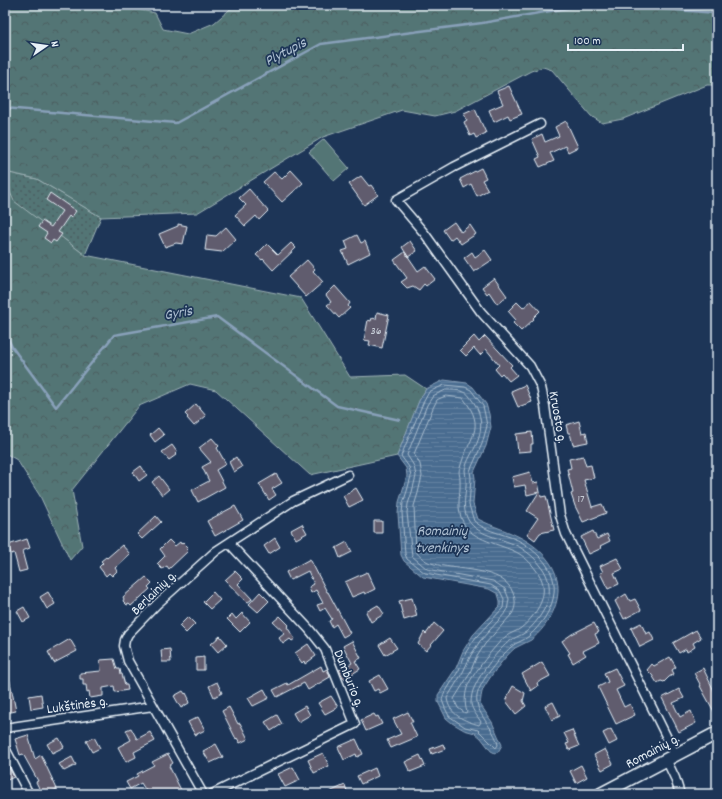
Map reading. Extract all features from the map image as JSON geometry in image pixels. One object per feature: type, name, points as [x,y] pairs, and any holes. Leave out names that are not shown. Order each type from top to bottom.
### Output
[{"type":"main road","name":"Romainių g.","points":[[601,794],[717,732]]},
{"type":"street","name":"Kruosto g.","points":[[540,124],[454,167],[396,200],[425,234],[481,312],[530,366],[540,387],[545,406],[560,515],[566,534],[670,756]]},
{"type":"street","name":"Berlainių g.","points":[[203,794],[128,661],[125,654],[125,640],[128,634],[157,604],[216,551],[292,500],[348,475]]},
{"type":"street","name":"Dumburio g.","points":[[212,794],[355,724],[325,649],[309,629],[229,543]]},
{"type":"street","name":"Lukštinės g.","points":[[5,728],[153,706]]},
{"type":"street","points":[[5,748],[29,794]]},
{"type":"street","points":[[670,756],[670,767],[680,794]]},
{"type":"green space","points":[[5,5],[117,5],[155,13],[163,29],[188,34],[214,23],[235,5],[717,5],[717,85],[707,85],[623,119],[602,123],[591,116],[552,70],[543,67],[531,71],[455,111],[435,116],[402,110],[323,137],[197,213],[101,217],[37,179],[5,172]]},
{"type":"green space","points":[[324,139],[349,168],[334,181],[309,152]]},
{"type":"green space","points":[[5,172],[37,179],[101,217],[85,255],[13,201],[5,181]]},
{"type":"green space","points":[[5,181],[14,201],[85,255],[301,298],[350,377],[405,375],[426,389],[419,401],[397,456],[310,475],[216,390],[190,384],[139,406],[72,490],[82,546],[70,560],[40,496],[17,460],[5,453]]},
{"type":"water","name":"Romainių tvenkinys","points":[[444,380],[467,383],[473,387],[486,404],[489,414],[491,427],[486,446],[474,472],[473,504],[478,519],[530,543],[545,556],[553,567],[557,579],[558,596],[553,612],[548,620],[531,640],[515,648],[507,656],[483,689],[480,704],[492,722],[502,745],[498,752],[495,753],[491,751],[475,733],[464,730],[446,718],[438,702],[438,695],[456,668],[463,651],[473,635],[500,606],[498,594],[489,589],[423,577],[404,561],[401,555],[398,514],[399,502],[407,476],[406,468],[397,456],[419,401],[426,389]]},
{"type":"building","points":[[509,86],[522,114],[510,119],[508,115],[494,122],[489,110],[503,104],[497,91]]},
{"type":"building","points":[[475,109],[486,133],[476,138],[474,134],[470,136],[464,122],[467,120],[464,114]]},
{"type":"building","points":[[566,121],[578,147],[568,152],[565,146],[550,153],[554,161],[540,167],[536,159],[540,157],[532,139],[542,134],[545,142],[559,136],[555,127]]},
{"type":"building","points":[[481,168],[486,178],[482,180],[488,190],[477,196],[471,184],[464,188],[460,179]]},
{"type":"building","points":[[291,170],[303,183],[282,202],[263,182],[274,172],[282,179]]},
{"type":"building","points":[[361,176],[369,186],[371,185],[378,195],[364,205],[349,184]]},
{"type":"building","points":[[249,189],[268,211],[259,220],[256,216],[245,226],[235,215],[246,205],[239,198]]},
{"type":"building","points":[[50,193],[76,211],[71,218],[69,216],[58,232],[62,234],[56,242],[53,240],[51,243],[44,238],[47,233],[38,227],[42,221],[51,227],[62,211],[46,200]]},
{"type":"building","points":[[454,222],[461,232],[470,225],[476,234],[461,244],[455,236],[450,240],[443,230]]},
{"type":"building","points":[[178,224],[187,226],[183,244],[176,243],[165,247],[159,234],[178,226]]},
{"type":"building","points":[[226,227],[236,239],[222,252],[205,250],[207,235],[216,236]]},
{"type":"building","points":[[357,235],[361,243],[365,241],[370,253],[348,264],[342,251],[348,249],[345,241]]},
{"type":"building","points":[[410,241],[417,251],[408,257],[402,247]]},
{"type":"building","points":[[291,243],[296,248],[273,270],[263,259],[262,260],[256,255],[267,244],[278,255]]},
{"type":"building","points":[[485,250],[492,260],[474,272],[464,258],[472,252],[475,257]]},
{"type":"building","points":[[405,252],[418,271],[425,266],[435,279],[426,286],[424,284],[419,290],[413,286],[407,288],[401,282],[407,278],[394,260]]},
{"type":"building","points":[[307,260],[315,269],[313,271],[323,282],[306,297],[288,277]]},
{"type":"building","points":[[494,278],[507,296],[497,304],[489,292],[487,294],[482,287]]},
{"type":"building","points":[[335,286],[350,303],[348,306],[350,308],[339,318],[327,305],[331,302],[326,295]]},
{"type":"building","points":[[531,301],[540,311],[521,331],[513,323],[516,320],[508,311],[517,302],[523,308]]},
{"type":"building","points":[[377,312],[389,315],[382,348],[369,345],[370,341],[364,340],[368,320],[371,321],[372,318],[376,319]]},
{"type":"building","points":[[474,336],[479,342],[485,336],[512,365],[510,367],[517,375],[509,381],[502,373],[500,375],[495,369],[499,365],[486,349],[480,355],[474,348],[466,356],[460,350]]},
{"type":"building","points":[[525,385],[532,402],[518,407],[511,391]]},
{"type":"building","points":[[196,404],[206,416],[194,426],[185,414]]},
{"type":"building","points":[[579,421],[582,433],[586,432],[588,442],[573,445],[566,425]]},
{"type":"building","points":[[158,428],[164,435],[155,442],[150,435]]},
{"type":"building","points":[[532,432],[533,444],[531,444],[531,451],[518,452],[516,434]]},
{"type":"building","points":[[212,438],[219,446],[217,448],[226,464],[216,470],[225,487],[198,502],[192,490],[209,481],[202,467],[211,462],[199,448]]},
{"type":"building","points":[[172,445],[177,452],[175,454],[176,455],[169,460],[162,452]]},
{"type":"building","points":[[583,456],[586,466],[591,465],[594,478],[584,480],[592,507],[602,504],[606,513],[583,522],[571,494],[573,493],[567,469],[571,468],[569,459]]},
{"type":"building","points":[[236,457],[242,467],[234,472],[229,462]]},
{"type":"building","points":[[141,466],[147,475],[139,481],[133,472]]},
{"type":"building","points":[[530,472],[533,483],[538,482],[541,497],[546,496],[554,530],[540,533],[535,540],[527,534],[538,518],[527,511],[539,492],[527,495],[525,485],[514,487],[512,477]]},
{"type":"building","points":[[276,474],[282,483],[272,489],[276,495],[269,500],[259,484]]},
{"type":"building","points":[[159,476],[169,489],[162,495],[152,482]]},
{"type":"building","points":[[356,488],[363,500],[349,507],[343,496]]},
{"type":"building","points":[[235,506],[243,520],[215,536],[207,521]]},
{"type":"building","points":[[156,516],[161,522],[142,539],[137,534]]},
{"type":"building","points":[[374,521],[382,521],[382,533],[374,533]]},
{"type":"building","points":[[302,524],[307,533],[296,539],[291,530]]},
{"type":"building","points":[[593,531],[597,539],[607,534],[610,541],[600,546],[602,548],[589,554],[581,537]]},
{"type":"building","points":[[275,538],[280,547],[269,554],[264,546]]},
{"type":"building","points":[[27,539],[30,548],[22,551],[27,570],[19,572],[14,553],[11,554],[8,545]]},
{"type":"building","points":[[169,540],[175,546],[180,542],[181,544],[183,542],[188,547],[186,549],[188,551],[169,569],[167,566],[162,569],[157,564],[165,556],[160,549]]},
{"type":"building","points":[[347,542],[352,552],[340,558],[336,548]]},
{"type":"building","points":[[122,545],[130,554],[115,568],[117,571],[112,576],[109,573],[106,576],[99,567],[103,563],[101,561],[106,557],[107,558]]},
{"type":"building","points":[[617,558],[623,569],[614,573],[619,584],[608,589],[600,573],[603,572],[600,566]]},
{"type":"building","points":[[310,559],[350,633],[343,637],[336,624],[332,627],[329,621],[332,619],[325,608],[320,611],[317,605],[323,603],[316,590],[311,593],[309,587],[314,584],[308,571],[290,580],[286,572]]},
{"type":"building","points":[[235,571],[243,579],[238,584],[252,599],[247,603],[225,580]]},
{"type":"building","points":[[367,572],[375,589],[365,594],[364,592],[352,597],[345,582]]},
{"type":"building","points":[[146,577],[152,583],[148,587],[150,589],[131,606],[129,604],[127,605],[123,601],[123,597]]},
{"type":"building","points":[[48,592],[55,604],[47,609],[40,597]]},
{"type":"building","points":[[213,592],[220,600],[210,609],[203,602]]},
{"type":"building","points":[[260,592],[269,601],[258,612],[249,604]]},
{"type":"building","points":[[626,594],[630,601],[635,599],[641,610],[624,619],[615,601]]},
{"type":"building","points":[[412,598],[417,616],[404,620],[399,601]]},
{"type":"building","points":[[378,605],[384,614],[371,622],[366,612]]},
{"type":"building","points":[[24,607],[30,618],[23,622],[17,611]]},
{"type":"building","points":[[242,613],[250,622],[240,632],[227,619],[232,614],[236,619]]},
{"type":"building","points":[[280,616],[289,625],[287,627],[295,639],[292,641],[290,639],[283,644],[279,638],[285,633],[273,622]]},
{"type":"building","points":[[188,617],[195,624],[186,633],[179,626]]},
{"type":"building","points":[[434,623],[443,631],[426,651],[418,644],[424,632],[426,634]]},
{"type":"building","points":[[594,623],[599,632],[595,634],[599,643],[583,651],[586,655],[573,663],[568,654],[570,653],[562,641]]},
{"type":"building","points":[[641,623],[646,634],[650,632],[654,640],[640,647],[631,628]]},
{"type":"building","points":[[696,630],[701,638],[693,643],[695,647],[687,652],[686,649],[679,653],[673,643]]},
{"type":"building","points":[[220,636],[227,644],[218,652],[211,644]]},
{"type":"building","points":[[390,638],[397,648],[385,655],[379,645]]},
{"type":"building","points":[[70,639],[77,651],[54,663],[48,652]]},
{"type":"building","points":[[352,641],[361,658],[355,661],[360,669],[344,679],[339,670],[352,663],[343,646]]},
{"type":"building","points":[[308,644],[316,656],[305,664],[304,661],[302,663],[295,653]]},
{"type":"building","points":[[170,649],[171,662],[162,662],[161,650]]},
{"type":"building","points":[[204,657],[204,670],[196,670],[196,658]]},
{"type":"building","points":[[670,657],[676,667],[672,670],[674,674],[664,682],[661,681],[657,683],[647,670],[652,664],[654,666]]},
{"type":"building","points":[[114,659],[117,669],[120,669],[128,690],[115,692],[114,686],[103,688],[103,696],[90,698],[86,685],[83,685],[83,679],[80,679],[80,673],[101,671],[100,660]]},
{"type":"building","points":[[542,662],[550,676],[537,683],[538,686],[531,691],[522,674]]},
{"type":"building","points":[[321,666],[323,671],[327,669],[330,677],[308,690],[304,683],[277,697],[273,690],[287,683],[288,685]]},
{"type":"building","points":[[615,668],[624,686],[616,690],[624,707],[630,704],[635,715],[616,724],[598,687],[608,682],[604,673]]},
{"type":"building","points":[[703,668],[717,697],[717,717],[694,673]]},
{"type":"building","points":[[5,672],[8,672],[16,711],[6,713]]},
{"type":"building","points":[[380,675],[388,689],[380,693],[378,689],[374,691],[369,681]]},
{"type":"building","points":[[217,682],[222,693],[214,697],[209,686]]},
{"type":"building","points":[[513,686],[525,693],[523,701],[526,706],[516,714],[506,701]]},
{"type":"building","points":[[264,689],[269,698],[253,706],[248,698]]},
{"type":"building","points":[[679,689],[684,698],[673,703],[680,717],[691,711],[696,723],[679,732],[662,698]]},
{"type":"building","points":[[183,691],[189,699],[189,703],[181,708],[174,696]]},
{"type":"building","points":[[41,694],[43,707],[31,709],[29,696]]},
{"type":"building","points":[[331,696],[338,707],[325,714],[318,703]]},
{"type":"building","points":[[553,702],[560,716],[552,720],[545,706]]},
{"type":"building","points":[[305,706],[310,715],[298,722],[293,713]]},
{"type":"building","points":[[229,707],[238,724],[240,723],[248,739],[240,743],[237,738],[236,739],[222,711]]},
{"type":"building","points":[[408,712],[413,722],[410,722],[417,737],[391,748],[387,740],[401,734],[393,719]]},
{"type":"building","points":[[374,714],[376,717],[378,716],[382,724],[366,731],[361,720]]},
{"type":"building","points":[[277,715],[282,724],[271,731],[265,722]]},
{"type":"building","points":[[198,717],[205,730],[195,735],[188,722]]},
{"type":"building","points":[[131,728],[137,739],[150,732],[155,741],[134,752],[136,757],[126,762],[118,747],[131,740],[126,730]]},
{"type":"building","points":[[611,729],[617,741],[609,745],[603,733]]},
{"type":"building","points":[[572,730],[579,746],[569,750],[566,744],[569,743],[564,733]]},
{"type":"building","points":[[28,735],[35,759],[41,755],[57,789],[47,794],[42,794],[36,782],[38,781],[23,754],[20,755],[15,739]]},
{"type":"building","points":[[94,737],[100,748],[92,752],[86,741]]},
{"type":"building","points":[[59,738],[64,747],[52,753],[47,744]]},
{"type":"building","points":[[356,739],[363,754],[357,757],[356,754],[344,760],[338,747]]},
{"type":"building","points":[[216,744],[223,757],[210,763],[203,751]]},
{"type":"building","points":[[443,744],[445,749],[432,754],[430,749]]},
{"type":"building","points":[[605,749],[613,764],[602,770],[594,755]]},
{"type":"building","points":[[323,753],[329,766],[314,773],[308,760]]},
{"type":"building","points":[[168,754],[173,763],[169,766],[183,794],[148,794],[141,783],[130,789],[126,782],[154,765],[152,762]]},
{"type":"building","points":[[420,755],[425,766],[410,772],[405,762]]},
{"type":"building","points":[[72,757],[76,765],[64,771],[59,764]]},
{"type":"building","points":[[5,760],[14,777],[5,781]]},
{"type":"building","points":[[581,765],[587,777],[576,783],[570,771]]},
{"type":"building","points":[[293,767],[300,780],[285,787],[278,774]]},
{"type":"building","points":[[375,768],[378,776],[361,784],[357,776]]},
{"type":"building","points":[[345,785],[348,794],[325,794]]},
{"type":"waterway","name":"Plytupis","points":[[5,108],[176,123],[321,44],[482,23],[585,5]]},
{"type":"waterway","name":"Plytupis","points":[[610,5],[717,13]]},
{"type":"waterway","name":"Gyris","points":[[5,332],[12,347],[56,407],[114,335],[217,317],[337,406],[400,420]]}]
